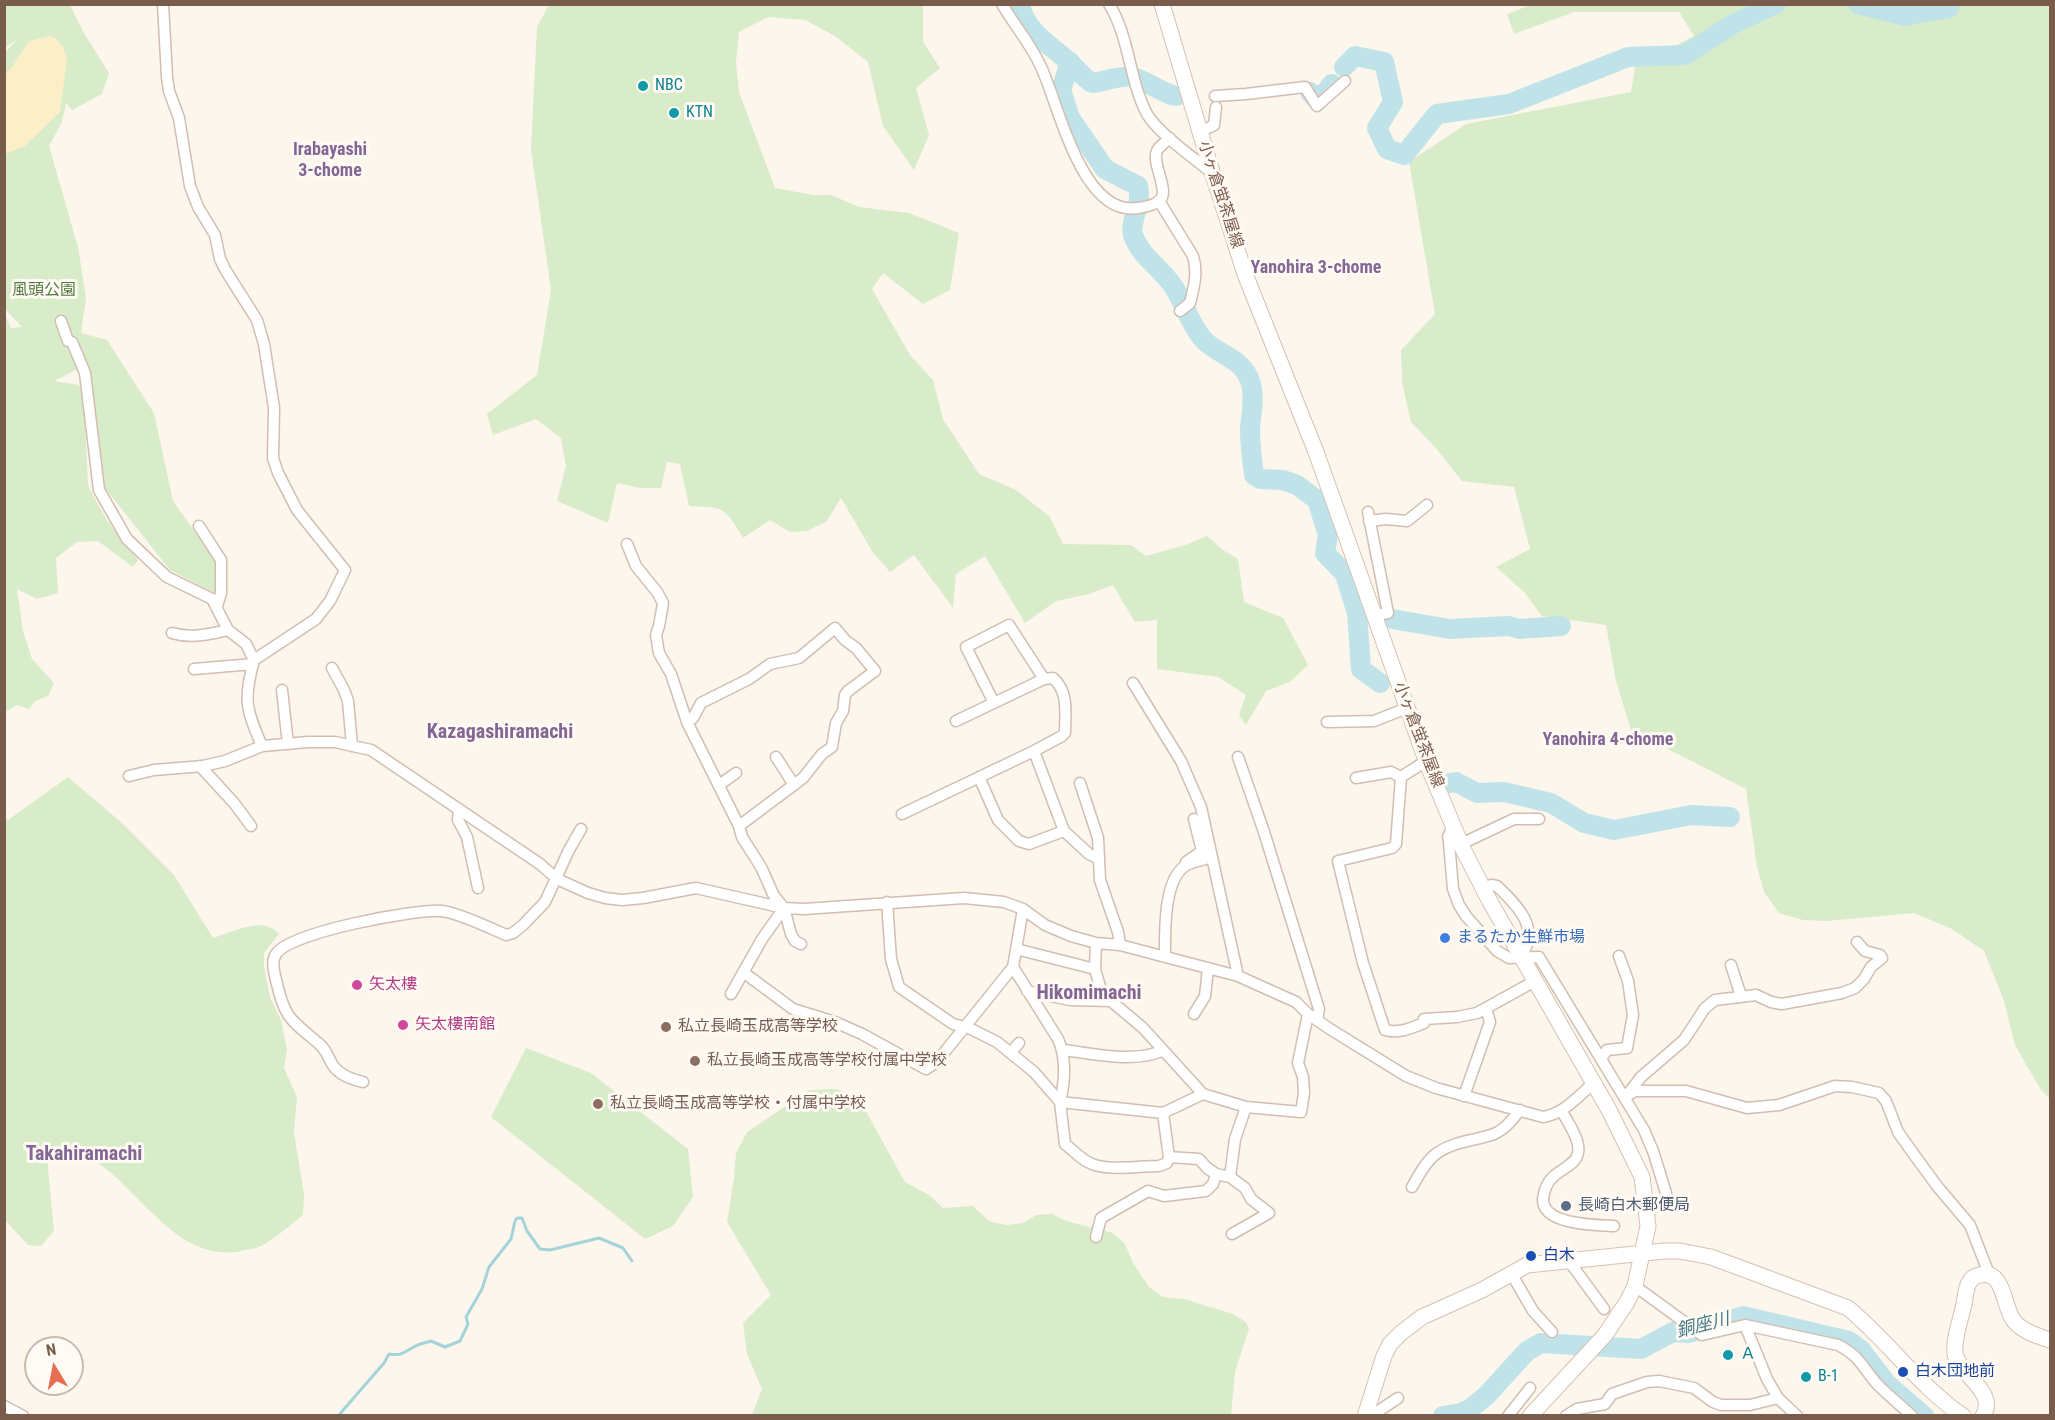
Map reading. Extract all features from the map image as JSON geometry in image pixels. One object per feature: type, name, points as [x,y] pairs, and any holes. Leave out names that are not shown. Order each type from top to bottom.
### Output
[{"type":"street","points":[[163,4],[167,77],[181,126],[190,186],[198,207],[215,235],[220,259],[256,320],[264,344],[274,408],[273,458],[297,510],[345,570],[330,601],[316,619],[254,662],[194,669]]},
{"type":"street","points":[[1002,4],[1040,63],[1070,145],[1099,193],[1110,203],[1130,209],[1160,201],[1162,188],[1156,156],[1157,150],[1170,138]]},
{"type":"street","points":[[1109,4],[1116,16],[1148,116],[1212,173]]},
{"type":"street","name":"小ヶ倉蛍茶屋線","points":[[1162,4],[1212,173],[1245,274],[1317,452],[1426,761],[1461,844],[1489,900],[1609,1110],[1642,1177],[1648,1226],[1635,1286],[1605,1335],[1530,1416]]},
{"type":"street","points":[[1200,132],[1214,125],[1216,102],[1246,94],[1305,87],[1317,106],[1345,81]]},
{"type":"street","points":[[1160,201],[1196,265],[1190,303],[1180,310]]},
{"type":"street","points":[[61,321],[68,341],[72,342],[85,373],[99,490],[127,539],[168,577],[212,599],[228,630],[246,644],[254,662],[246,699],[249,718],[262,746]]},
{"type":"street","points":[[1376,615],[1388,613],[1368,517],[1407,521],[1427,505]]},
{"type":"street","points":[[199,526],[221,560],[221,593],[217,606]]},
{"type":"street","points":[[627,544],[636,566],[663,603],[660,626],[656,635],[659,653],[671,674],[687,722],[739,826],[742,837],[761,867],[774,896],[784,908],[791,934],[801,944]]},
{"type":"street","points":[[994,703],[966,647],[1009,625],[1044,679]]},
{"type":"street","points":[[687,722],[693,718],[701,703],[749,679],[770,664],[799,658],[835,628],[875,671],[845,695],[843,711],[836,723],[832,747],[822,754],[803,778],[739,826]]},
{"type":"street","points":[[172,633],[181,636],[200,636],[228,630]]},
{"type":"street","points":[[332,668],[348,701],[352,746]]},
{"type":"street","points":[[902,814],[1034,752],[1065,733],[1065,700],[1061,685],[1053,678],[1044,679],[956,721]]},
{"type":"street","points":[[1133,683],[1181,761],[1201,807],[1238,976]]},
{"type":"street","points":[[282,690],[288,744]]},
{"type":"street","points":[[1328,722],[1374,722],[1407,708]]},
{"type":"street","points":[[129,776],[154,770],[200,766],[225,761],[262,746],[334,742],[371,750],[540,864],[557,879],[605,898],[633,899],[696,888],[784,908],[804,909],[977,898],[1004,902],[1023,909],[1045,925],[1071,936],[1096,943],[1120,945],[1238,976],[1285,996],[1296,1002],[1313,1017],[1406,1076],[1436,1088],[1543,1117],[1562,1111],[1594,1083]]},
{"type":"street","points":[[1034,752],[1064,831],[1089,854],[1097,858]]},
{"type":"street","points":[[776,757],[794,785]]},
{"type":"street","points":[[1096,943],[1095,969],[1101,990],[1143,1028],[1203,1094],[1246,1107],[1301,1112],[1304,1085],[1298,1063],[1313,1017],[1319,1009],[1264,832],[1238,757]]},
{"type":"street","points":[[1401,777],[1426,761]]},
{"type":"street","points":[[200,766],[234,803],[251,826]]},
{"type":"street","points":[[1356,778],[1391,772],[1401,777]]},
{"type":"street","points":[[719,785],[736,773]]},
{"type":"street","points":[[979,777],[998,820],[1019,842],[1029,844],[1064,831]]},
{"type":"street","points":[[1401,777],[1396,844],[1392,848],[1338,861],[1363,963],[1385,1030],[1392,1032],[1404,1030],[1424,1023],[1424,1019],[1477,1013],[1535,981]]},
{"type":"street","points":[[1080,783],[1098,838],[1097,858],[1100,880],[1118,932],[1120,945]]},
{"type":"street","points":[[459,809],[458,820],[467,837],[478,888]]},
{"type":"street","points":[[1165,957],[1166,906],[1176,878],[1187,860],[1202,851],[1194,819]]},
{"type":"street","points":[[1461,844],[1514,819],[1539,819]]},
{"type":"street","points":[[1453,826],[1448,837],[1453,889],[1459,905],[1497,951],[1509,958],[1539,957],[1644,1130],[1666,1193]]},
{"type":"street","points":[[363,1082],[347,1078],[333,1064],[325,1048],[292,1022],[285,1012],[281,1005],[273,963],[280,948],[298,939],[355,923],[444,911],[506,935],[513,933],[545,902],[581,829]]},
{"type":"street","points":[[1183,868],[1212,857]]},
{"type":"street","points":[[1491,885],[1497,886],[1511,899],[1528,925],[1528,946],[1521,956]]},
{"type":"street","points":[[887,902],[891,959],[899,987],[953,1024],[981,1033],[1011,1052],[1034,1072],[1060,1102],[1163,1113],[1203,1094]]},
{"type":"street","points":[[731,994],[762,939],[784,908]]},
{"type":"street","points":[[743,972],[793,1009],[844,1026],[926,1069],[935,1063],[1013,967],[1023,909]]},
{"type":"street","points":[[1625,1097],[1641,1077],[1684,1040],[1709,1003],[1715,1000],[1756,995],[1782,1004],[1842,993],[1855,988],[1871,967],[1882,958],[1880,955],[1865,951],[1857,942]]},
{"type":"street","points":[[1016,949],[1095,969]]},
{"type":"street","points":[[1601,1059],[1607,1050],[1627,1048],[1633,1015],[1628,981],[1619,956]]},
{"type":"street","points":[[1731,965],[1741,996]]},
{"type":"street","points":[[1013,967],[1064,1050],[1065,1083],[1060,1102],[1065,1144],[1080,1158],[1092,1164],[1108,1167],[1159,1166],[1167,1163],[1169,1157],[1163,1113]]},
{"type":"street","points":[[1194,1014],[1205,996],[1208,968]]},
{"type":"street","points":[[1027,991],[1070,1000],[1111,1001]]},
{"type":"street","points":[[1464,1096],[1490,1022],[1486,1009]]},
{"type":"street","points":[[1011,1052],[1019,1043]]},
{"type":"street","points":[[1064,1050],[1127,1057],[1162,1051]]},
{"type":"street","points":[[1625,1097],[1635,1091],[1686,1091],[1747,1108],[1779,1105],[1835,1086],[1852,1086],[1879,1093],[1886,1101],[1898,1132],[1937,1186],[1970,1225],[1989,1274]]},
{"type":"street","points":[[1230,1177],[1235,1139],[1246,1107]]},
{"type":"street","points":[[1412,1187],[1429,1161],[1438,1152],[1457,1142],[1493,1135],[1507,1126],[1520,1110]]},
{"type":"street","points":[[1562,1111],[1578,1145],[1578,1154],[1573,1163],[1552,1178],[1546,1186],[1543,1202],[1545,1209],[1552,1215],[1575,1223],[1614,1226]]},
{"type":"street","points":[[1169,1157],[1199,1159],[1216,1174],[1230,1177],[1245,1188],[1251,1199],[1269,1213],[1232,1234]]},
{"type":"street","points":[[1096,1237],[1101,1218],[1148,1191],[1164,1196],[1206,1191],[1213,1184],[1216,1174]]},
{"type":"street","points":[[1365,1416],[1390,1344],[1422,1317],[1482,1290],[1527,1265],[1643,1252],[1680,1251],[1711,1257],[1848,1308],[1925,1387],[1963,1416]]},
{"type":"street","points":[[1569,1261],[1604,1309]]},
{"type":"street","points":[[1511,1273],[1533,1311],[1552,1332]]},
{"type":"street","points":[[1983,1416],[1988,1408],[1987,1401],[1961,1366],[1955,1351],[1968,1282],[1977,1275],[1989,1274],[1996,1278],[2016,1323],[2050,1340]]},
{"type":"street","points":[[1635,1286],[1698,1331],[1745,1325],[1838,1345],[1849,1350],[1860,1360],[1883,1390],[1912,1416]]},
{"type":"street","points":[[1745,1325],[1767,1379],[1778,1398],[1797,1416]]},
{"type":"street","points":[[1566,1416],[1576,1409],[1605,1404],[1612,1394],[1647,1382],[1659,1381],[1695,1388],[1703,1396],[1721,1405],[1750,1405],[1778,1398]]},
{"type":"street","points":[[1508,1416],[1530,1388]]},
{"type":"street","points":[[1371,1416],[1398,1398]]},
{"type":"street","points":[[4,1406],[23,1416]]},
{"type":"green space","points":[[1533,4],[2050,5],[2050,1099],[2041,1090],[2015,1045],[2004,1001],[1984,951],[1952,929],[1914,913],[1826,921],[1803,920],[1779,913],[1764,892],[1757,867],[1746,789],[1631,730],[1616,681],[1606,625],[1542,616],[1524,592],[1496,567],[1530,549],[1514,487],[1462,481],[1435,447],[1411,422],[1402,383],[1401,350],[1435,314],[1409,162],[1466,124],[1631,92],[1635,67],[1694,36],[1679,12],[1574,12],[1514,34],[1507,14]]},
{"type":"green space","name":"風頭公園","points":[[5,5],[70,5],[109,73],[102,94],[72,110],[66,103],[62,122],[49,146],[78,247],[86,298],[81,333],[107,340],[154,413],[173,501],[215,560],[216,594],[170,570],[105,488],[90,370],[71,355],[78,369],[54,381],[79,385],[84,398],[88,486],[106,519],[138,560],[133,567],[98,541],[77,542],[56,558],[58,593],[37,599],[17,589],[23,631],[32,659],[54,683],[48,696],[35,701],[29,709],[17,705],[5,712],[4,312],[11,328],[22,327],[5,309],[4,54],[17,39],[5,48]]},
{"type":"green space","points":[[549,5],[923,5],[923,42],[940,68],[916,88],[929,135],[914,170],[883,126],[868,62],[835,36],[805,20],[768,17],[739,32],[736,63],[739,92],[775,188],[813,195],[831,195],[859,207],[909,213],[959,233],[950,290],[923,304],[883,273],[872,289],[910,355],[933,380],[943,419],[979,474],[1016,490],[1050,517],[1063,544],[1131,545],[1146,556],[1207,536],[1238,559],[1244,602],[1283,618],[1308,665],[1290,682],[1266,691],[1246,725],[1239,715],[1246,695],[1218,677],[1157,669],[1157,620],[1135,622],[1113,585],[1089,594],[1056,601],[1025,623],[985,556],[956,574],[953,608],[914,555],[890,572],[872,551],[841,498],[827,521],[807,531],[790,532],[770,520],[743,538],[732,520],[717,508],[689,506],[680,464],[667,462],[661,488],[640,488],[617,483],[608,523],[557,501],[566,466],[561,438],[536,419],[493,435],[487,414],[537,375],[551,290],[531,150],[537,27]]},
{"type":"green space","points":[[68,777],[122,823],[174,875],[213,938],[256,925],[272,928],[279,934],[264,953],[264,966],[270,997],[281,1020],[287,1050],[284,1068],[297,1097],[294,1133],[304,1194],[303,1215],[261,1246],[241,1251],[219,1252],[199,1247],[164,1224],[102,1166],[61,1147],[47,1157],[54,1231],[41,1246],[28,1245],[5,1220],[5,817],[8,820]]},
{"type":"green space","points":[[526,1048],[591,1073],[688,1149],[693,1197],[673,1226],[645,1239],[491,1117]]},
{"type":"green space","points":[[837,1089],[858,1097],[905,1182],[929,1195],[943,1208],[973,1206],[989,1221],[1006,1225],[1023,1223],[1036,1215],[1052,1214],[1066,1221],[1113,1233],[1125,1244],[1133,1263],[1149,1287],[1163,1297],[1184,1299],[1233,1314],[1246,1322],[1249,1329],[1235,1372],[1231,1415],[752,1415],[762,1389],[747,1354],[743,1323],[771,1295],[727,1222],[736,1153],[747,1132],[810,1090]]},
{"type":"sand","points":[[50,36],[57,39],[63,47],[67,60],[60,112],[25,146],[5,154],[5,75],[29,41]]},
{"type":"waterway","points":[[1020,4],[1032,29],[1092,83],[1131,77],[1176,96]]},
{"type":"waterway","points":[[1344,67],[1355,56],[1384,62],[1393,102],[1377,128],[1387,149],[1404,155],[1437,114],[1509,104],[1628,57],[1685,55],[1733,24],[1776,4]]},
{"type":"waterway","points":[[1858,4],[1905,16],[1949,8]]},
{"type":"waterway","points":[[1070,62],[1061,90],[1070,118],[1105,169],[1138,186],[1139,200],[1132,229],[1136,242],[1173,286],[1202,338],[1236,362],[1247,375],[1253,395],[1250,435],[1254,475],[1260,479],[1283,480],[1297,485],[1317,500],[1328,535],[1325,553],[1345,574],[1357,613],[1361,669],[1380,683]]},
{"type":"waterway","points":[[1310,92],[1318,101],[1332,84]]},
{"type":"waterway","points":[[1392,619],[1450,629],[1509,626],[1519,629],[1561,626]]},
{"type":"waterway","points":[[1450,783],[1456,782],[1477,793],[1504,792],[1551,803],[1584,823],[1614,830],[1691,815],[1730,817]]},
{"type":"waterway","points":[[338,1416],[384,1363],[389,1354],[402,1354],[431,1341],[445,1347],[460,1341],[468,1324],[466,1317],[482,1289],[489,1267],[511,1239],[517,1218],[522,1218],[527,1231],[540,1249],[550,1250],[599,1238],[623,1248],[632,1261]]},
{"type":"waterway","name":"銅座川","points":[[1443,1416],[1470,1409],[1486,1396],[1527,1351],[1541,1343],[1641,1349],[1673,1332],[1689,1333],[1743,1316],[1849,1341],[1861,1350],[1887,1384],[1924,1416]]},
{"type":"place","name":"NBC","points":[[643,86]]},
{"type":"place","name":"KTN","points":[[674,113]]},
{"type":"place","name":"まるたか生鮮市場","points":[[1445,938]]},
{"type":"place","name":"矢太樓","points":[[357,985]]},
{"type":"place","name":"矢太樓南館","points":[[403,1025]]},
{"type":"place","name":"私立長崎玉成高等学校","points":[[666,1027]]},
{"type":"place","name":"私立長崎玉成高等学校付属中学校","points":[[695,1061]]},
{"type":"place","name":"私立長崎玉成高等学校・付属中学校","points":[[598,1104]]},
{"type":"place","name":"長崎白木郵便局","points":[[1566,1206]]},
{"type":"place","name":"白木","points":[[1531,1256]]},
{"type":"place","name":"Ａ","points":[[1728,1355]]},
{"type":"place","name":"白木団地前","points":[[1903,1372]]},
{"type":"place","name":"B-1","points":[[1806,1377]]},
{"type":"district","name":"Irabayashi 3-chome","points":[[330,160]]},
{"type":"district","name":"Yanohira 3-chome","points":[[1316,268]]},
{"type":"district","name":"Kazagashiramachi","points":[[500,733]]},
{"type":"district","name":"Yanohira 4-chome","points":[[1608,740]]},
{"type":"district","name":"Hikomimachi","points":[[1089,994]]},
{"type":"district","name":"Takahiramachi","points":[[84,1155]]}]
